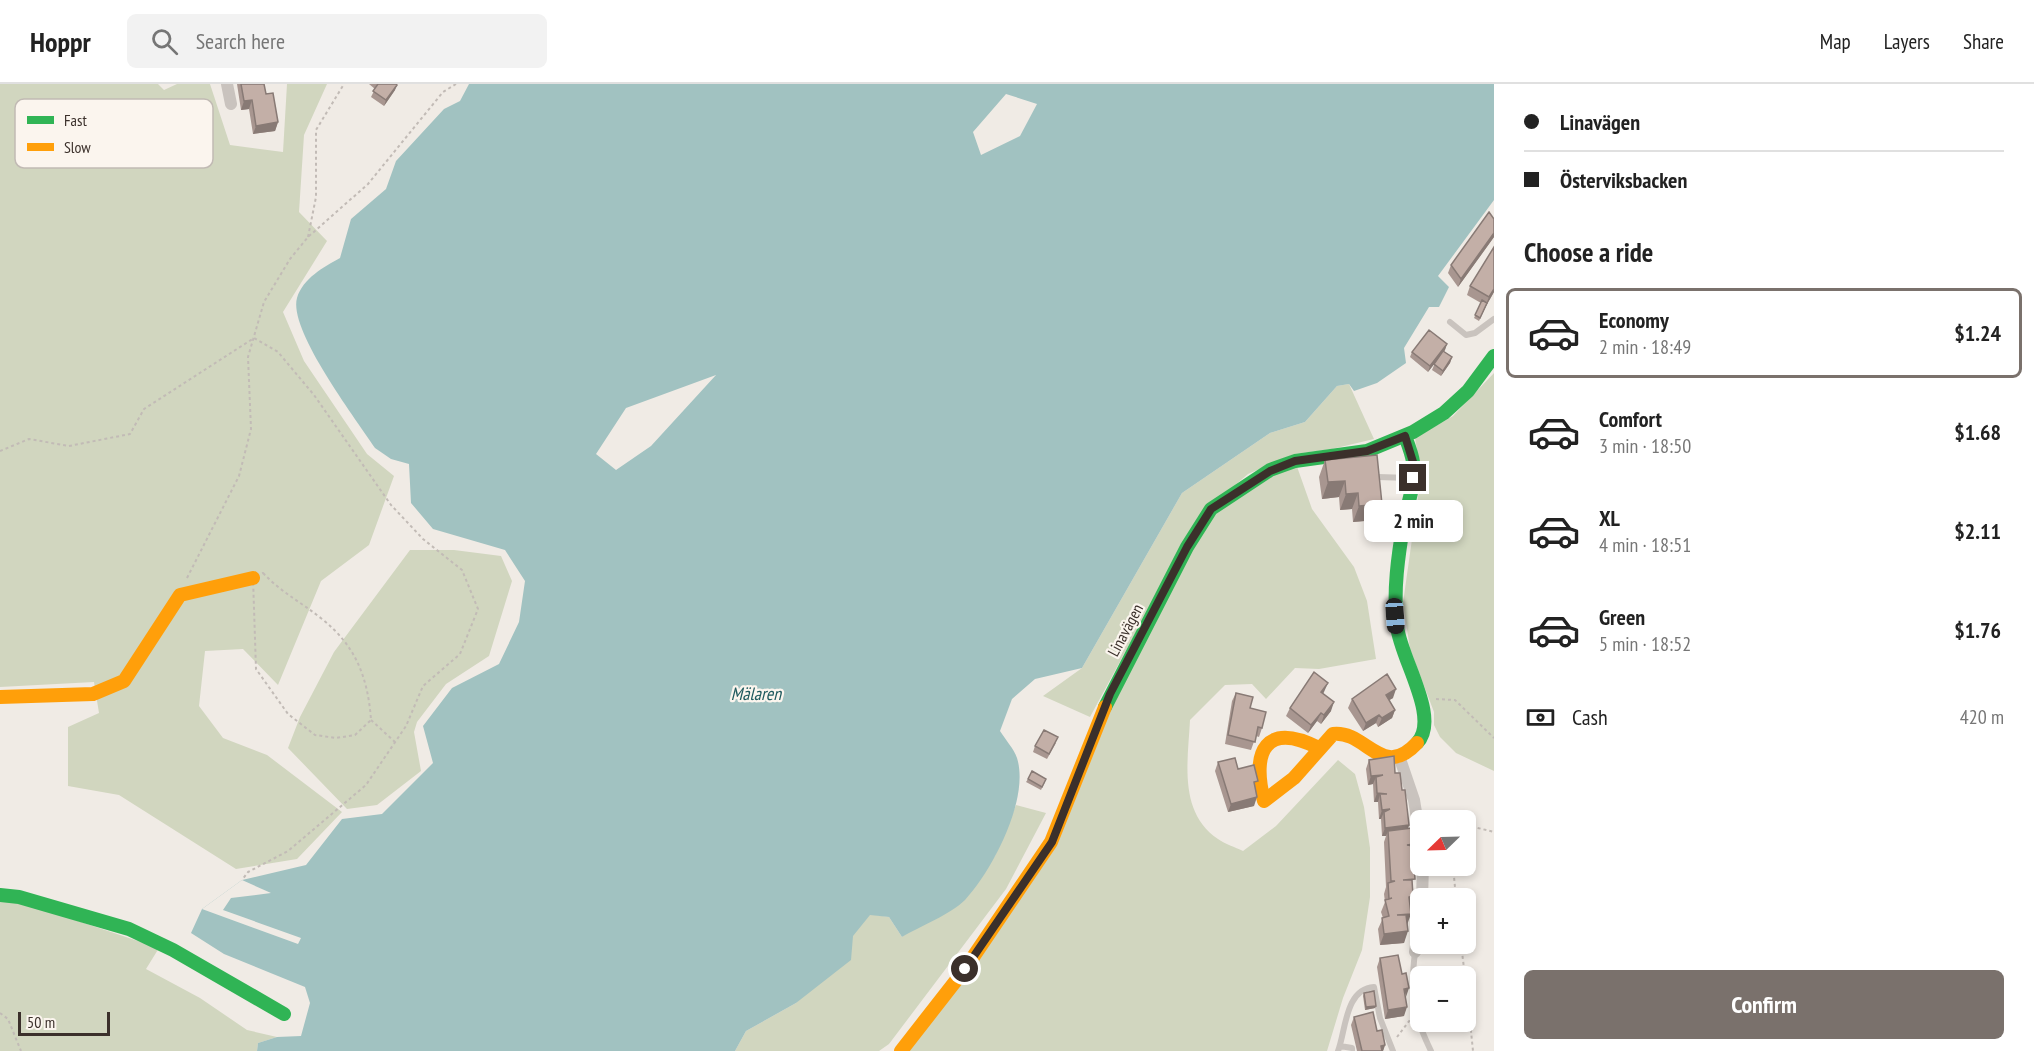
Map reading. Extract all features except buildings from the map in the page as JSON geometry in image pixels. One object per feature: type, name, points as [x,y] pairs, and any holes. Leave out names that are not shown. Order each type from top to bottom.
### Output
[{"type":"street","points":[[227,84],[231,104]]},
{"type":"street","name":"Linavägen","points":[[901,1051],[965,969],[1052,842],[1110,694],[1187,547],[1211,509],[1270,471],[1295,461],[1367,451],[1405,436],[1444,413],[1468,391],[1494,356]]},
{"type":"street","points":[[1319,748],[1292,737],[1282,736],[1264,749],[1257,760],[1257,773],[1264,801],[1294,780],[1319,748],[1327,737],[1337,733],[1346,735],[1379,756],[1399,756],[1412,750],[1419,742],[1426,723],[1423,703],[1401,652],[1394,603],[1396,572],[1413,478],[1413,462],[1405,436]]},
{"type":"street","points":[[0,697],[93,694],[124,681],[180,594],[253,578]]},
{"type":"street","points":[[1399,756],[1412,791],[1415,810]]},
{"type":"street","points":[[0,895],[19,897],[129,929],[173,950],[284,1014]]},
{"type":"lane","points":[[1450,322],[1466,335],[1475,333],[1494,319]]},
{"type":"lane","points":[[1378,477],[1413,478]]},
{"type":"lane","points":[[1353,1051],[1352,1048],[1339,1048],[1345,1018],[1355,997],[1366,987],[1374,987],[1380,1018],[1392,1048]]},
{"type":"lane","points":[[1422,1032],[1431,1051]]},
{"type":"path","points":[[308,237],[316,197],[316,130],[344,84]]},
{"type":"path","points":[[180,594],[239,476],[251,429],[248,357],[264,302],[290,259],[308,237],[368,183],[443,92],[456,84]]},
{"type":"path","points":[[0,451],[29,439],[69,446],[130,434],[144,409],[254,338]]},
{"type":"path","points":[[242,880],[248,872],[288,851],[366,785],[406,726],[423,686],[460,654],[478,609],[462,570],[423,539],[391,505],[307,387],[278,352],[254,338]]},
{"type":"path","points":[[371,720],[355,735],[336,738],[315,735],[288,714],[256,669],[253,578],[263,573],[281,592],[323,620],[358,658],[369,696],[371,720],[395,742]]},
{"type":"path","points":[[1431,700],[1443,698],[1455,700],[1494,738]]},
{"type":"path","points":[[1476,828],[1494,832]]},
{"type":"path","points":[[0,1013],[8,1019],[21,1051]]},
{"type":"path","points":[[1392,1048],[1410,1021]]},
{"type":"path","points":[[1471,1032],[1473,1051]]},
{"type":"green space","points":[[0,84],[158,84],[164,90],[177,84],[210,84],[230,145],[283,152],[287,84],[327,84],[304,135],[299,212],[327,241],[283,312],[304,361],[367,454],[394,476],[369,545],[321,581],[278,685],[243,649],[205,651],[199,706],[223,738],[267,755],[342,812],[297,859],[236,869],[119,795],[68,786],[68,727],[99,713],[94,682],[0,687]]},
{"type":"green space","points":[[1494,373],[1494,771],[1456,753],[1440,737],[1434,725],[1434,712],[1410,649],[1403,603],[1421,475],[1415,438],[1453,416]]},
{"type":"green space","points":[[1349,384],[1374,439],[1332,449],[1294,454],[1248,474],[1198,517],[1090,717],[1043,696],[1082,668],[1182,493],[1270,433],[1305,422],[1337,386]]},
{"type":"green space","points":[[1295,461],[1312,509],[1354,567],[1367,601],[1376,659],[1319,669],[1295,668],[1266,699],[1252,684],[1225,685],[1190,720],[1187,769],[1188,785],[1196,815],[1205,828],[1221,841],[1243,851],[1276,826],[1338,760],[1355,774],[1364,807],[1370,848],[1370,897],[1362,950],[1343,998],[1327,1051],[901,1051],[1018,895],[1211,509]]},
{"type":"green space","points":[[410,550],[454,550],[501,556],[512,581],[489,656],[446,684],[417,722],[414,732],[421,771],[377,805],[347,809],[288,748],[300,717],[334,652]]},
{"type":"green space","points":[[1016,805],[1046,813],[1006,889],[889,1044],[879,1051],[735,1051],[746,1031],[796,1003],[870,914],[889,917],[902,937],[995,856]]},
{"type":"green space","points":[[0,895],[159,948],[146,969],[200,998],[247,1030],[277,1037],[258,1043],[257,1051],[0,1051]]},
{"type":"water","name":"Mälaren","points":[[469,84],[1494,84],[1494,200],[1438,276],[1449,287],[1439,307],[1429,307],[1404,348],[1406,363],[1377,383],[1354,391],[1349,384],[1337,386],[1305,422],[1270,433],[1182,493],[1082,668],[1035,679],[1012,699],[1000,731],[1017,758],[1020,775],[1013,813],[997,853],[976,887],[952,910],[902,937],[889,917],[870,915],[853,936],[851,960],[796,1003],[746,1031],[735,1051],[257,1051],[258,1043],[277,1037],[301,1036],[310,1003],[305,987],[224,954],[191,933],[202,909],[242,880],[306,865],[342,819],[382,814],[433,763],[423,726],[452,688],[499,664],[519,622],[525,581],[505,550],[433,529],[411,503],[409,464],[391,459],[375,448],[313,352],[297,312],[297,298],[304,285],[327,265],[340,258],[351,219],[386,189],[396,161],[444,109],[460,101]],"holes":[[[1006,94],[1037,104],[1020,136],[981,155],[973,132]],[[716,375],[651,446],[616,470],[596,454],[626,408]]]},
{"type":"pier","points":[[242,880],[271,893],[231,898],[223,910],[301,938],[298,944],[202,909]]},
{"type":"traffic: fast","points":[[1105,707],[1187,547],[1211,509],[1270,470],[1295,461],[1367,451],[1413,432],[1444,413],[1468,391],[1494,356]]},
{"type":"traffic: fast","points":[[1405,436],[1414,470],[1398,560],[1396,613],[1400,639],[1422,703],[1423,732],[1417,743]]},
{"type":"traffic: fast","points":[[0,895],[19,897],[129,929],[173,950],[284,1014]]},
{"type":"traffic: slow","points":[[0,697],[93,694],[124,681],[180,595],[253,578]]},
{"type":"traffic: slow","points":[[901,1051],[965,969],[1051,842],[1105,707]]},
{"type":"traffic: slow","points":[[1319,748],[1301,740],[1286,738],[1275,740],[1267,746],[1262,755],[1260,768],[1260,783],[1264,801],[1294,778],[1333,734],[1355,739],[1384,756],[1394,757],[1405,753],[1417,743]]},
{"type":"route","points":[[965,969],[1018,895],[1052,842],[1072,785],[1110,694],[1187,547],[1211,509],[1234,492],[1270,471],[1295,461],[1367,451],[1405,436],[1413,462],[1413,478]]}]
